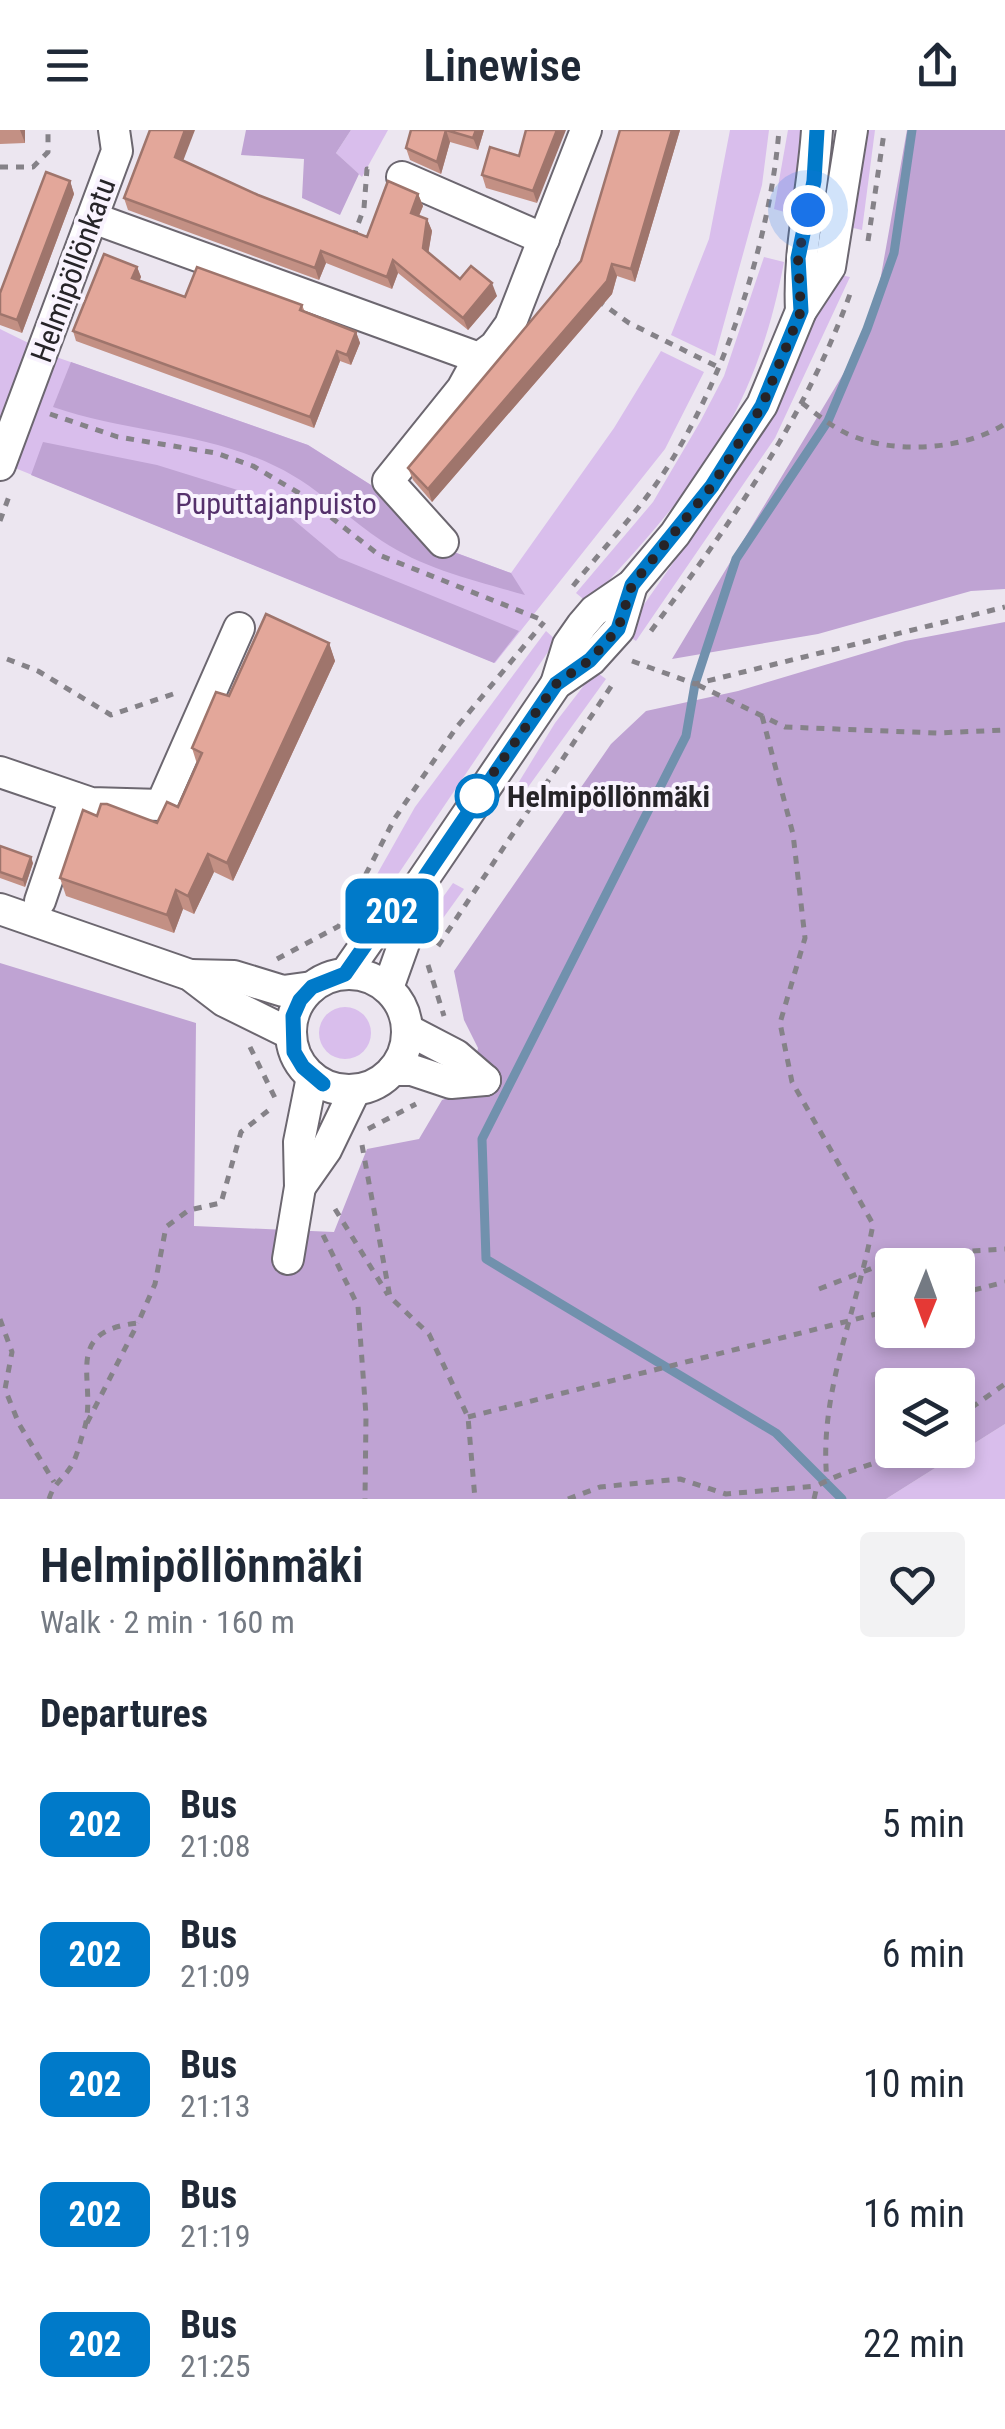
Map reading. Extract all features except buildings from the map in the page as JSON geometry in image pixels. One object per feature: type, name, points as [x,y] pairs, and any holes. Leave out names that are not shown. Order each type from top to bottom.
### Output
[{"type":"street","name":"Helmipöllönkatu","points":[[0,465],[116,151],[114,130]]},
{"type":"street","points":[[443,542],[388,481],[462,389],[478,358],[495,346],[510,324],[586,130]]},
{"type":"street","points":[[801,311],[798,258],[814,181],[818,130]]},
{"type":"street","points":[[345,974],[384,918],[416,890],[556,684],[590,660],[618,629],[632,585],[684,522],[741,441],[762,406],[801,311],[830,267],[852,130]]},
{"type":"street","points":[[402,178],[544,238]]},
{"type":"street","points":[[93,218],[478,358]]},
{"type":"street","points":[[0,772],[75,798],[122,806],[160,805],[239,628]]},
{"type":"street","points":[[40,901],[75,798]]},
{"type":"street","points":[[388,988],[408,932],[416,890]]},
{"type":"street","points":[[0,908],[190,976],[224,1001],[291,1034]]},
{"type":"street","points":[[190,976],[234,976],[283,991],[312,987],[345,974],[375,979],[398,1000],[408,1030],[406,1046],[394,1070],[383,1080],[355,1090],[338,1089],[312,1077],[294,1052],[291,1034],[300,1000],[312,987]]},
{"type":"street","points":[[394,1070],[412,1070],[451,1083],[486,1080],[456,1055],[408,1030]]},
{"type":"street","points":[[288,1260],[300,1187],[299,1142],[312,1077]]},
{"type":"street","points":[[300,1187],[326,1150],[355,1090]]},
{"type":"path","points":[[0,168],[33,168],[48,152],[48,130]]},
{"type":"path","points":[[568,593],[658,481],[722,369],[761,230],[779,130]]},
{"type":"path","points":[[352,240],[364,208],[367,169],[402,178]]},
{"type":"path","points":[[585,291],[629,322],[722,369]]},
{"type":"path","points":[[802,403],[843,432],[899,446],[957,446],[1005,424]]},
{"type":"path","points":[[24,405],[118,437],[216,454],[253,466],[304,496],[379,555],[545,621]]},
{"type":"path","points":[[269,966],[340,926],[395,818],[456,728],[556,607]]},
{"type":"path","points":[[695,684],[1005,607]]},
{"type":"path","points":[[6,659],[38,670],[111,715],[217,679]]},
{"type":"path","points":[[630,660],[695,684],[784,728],[1004,730],[1005,740]]},
{"type":"path","points":[[762,716],[793,834],[806,938],[780,1023],[792,1082],[874,1224],[840,1351],[824,1451],[827,1480]]},
{"type":"path","points":[[427,963],[444,1017]]},
{"type":"path","points":[[49,1499],[54,1482],[70,1468],[86,1425],[138,1323],[154,1284],[166,1227],[188,1210],[220,1203],[241,1132],[276,1104],[246,1032]]},
{"type":"path","points":[[390,1298],[360,1132],[389,1121],[428,1093]]},
{"type":"path","points":[[300,1187],[358,1306],[366,1415],[366,1499]]},
{"type":"path","points":[[335,1209],[390,1298],[428,1334],[468,1417],[474,1499]]},
{"type":"path","points":[[818,1288],[906,1256],[1005,1248]]},
{"type":"path","points":[[975,1290],[1005,1282]]},
{"type":"path","points":[[468,1417],[875,1314]]},
{"type":"path","points":[[0,1318],[12,1352],[5,1388],[19,1424],[54,1482]]},
{"type":"path","points":[[86,1425],[83,1375],[88,1348],[112,1326],[138,1323]]},
{"type":"path","points":[[975,1406],[1005,1384]]},
{"type":"path","points":[[568,1499],[600,1487],[680,1479],[726,1494],[817,1486],[875,1467]]},
{"type":"path","points":[[814,1499],[817,1486]]},
{"type":"green space","points":[[351,130],[388,130],[362,177],[336,153]]},
{"type":"green space","points":[[730,130],[769,130],[762,185],[715,356],[671,335],[709,239]]},
{"type":"green space","points":[[788,130],[807,130],[795,215],[774,209]]},
{"type":"green space","points":[[861,130],[875,130],[862,230],[849,227]]},
{"type":"green space","points":[[764,257],[784,262],[772,317],[737,409],[689,487],[588,603],[576,593],[653,502],[724,376]]},
{"type":"green space","points":[[836,274],[850,277],[775,438],[636,641],[624,633],[748,456]]},
{"type":"green space","name":"Puputtajanpuisto","points":[[0,329],[59,358],[308,445],[371,485],[424,541],[511,573],[614,428],[661,351],[704,372],[665,449],[495,663],[15,468],[0,468]]},
{"type":"green space","points":[[546,631],[556,640],[372,913],[358,908],[415,807]]},
{"type":"green space","points":[[595,671],[606,679],[513,808],[506,803],[555,723]]},
{"type":"green space","points":[[453,883],[464,889],[428,939],[416,935]]},
{"type":"green space","points":[[345,1007],[363,1015],[371,1033],[363,1051],[345,1059],[327,1051],[319,1033],[327,1015]]},
{"type":"green space","points":[[1005,1424],[1005,1499],[886,1499],[935,1468],[975,1468],[975,1443]]},
{"type":"shaded area","points":[[246,130],[351,130],[336,153],[359,174],[340,215],[302,198],[304,159],[241,155]]},
{"type":"shaded area","points":[[907,130],[1005,130],[1005,589],[971,591],[818,634],[672,659],[872,326]]},
{"type":"shaded area","points":[[71,362],[308,445],[371,485],[424,541],[511,573],[525,595],[451,573],[398,551],[303,482],[248,455],[53,407]]},
{"type":"shaded area","points":[[43,442],[157,465],[244,492],[283,511],[339,558],[519,631],[494,663],[31,475]]},
{"type":"shaded area","points":[[1005,622],[1005,1424],[975,1443],[975,1368],[875,1368],[875,1468],[935,1468],[886,1499],[0,1499],[0,963],[196,1023],[194,1226],[334,1232],[367,1149],[419,1139],[442,1100],[469,1090],[478,1048],[464,1020],[454,971],[611,744],[646,711],[738,691],[905,641]]},
{"type":"waterway","points":[[842,1499],[776,1433],[486,1259],[482,1139],[686,736],[695,684],[736,559],[828,421],[894,253],[912,130]]},
{"type":"bus line","name":"202","points":[[323,1084],[312,1077],[294,1052],[293,1016],[300,1000],[327,978],[345,974],[384,918],[416,890],[556,684],[590,660],[618,629],[632,585],[712,486],[762,406],[801,311],[798,258],[814,181],[817,130]]},
{"type":"place","name":"Helmipöllönmäki","points":[[477,796]]},
{"type":"route","points":[[477,796],[470,806],[556,684],[590,660],[618,629],[632,585],[712,486],[762,406],[801,311],[798,258],[808,210]]}]
